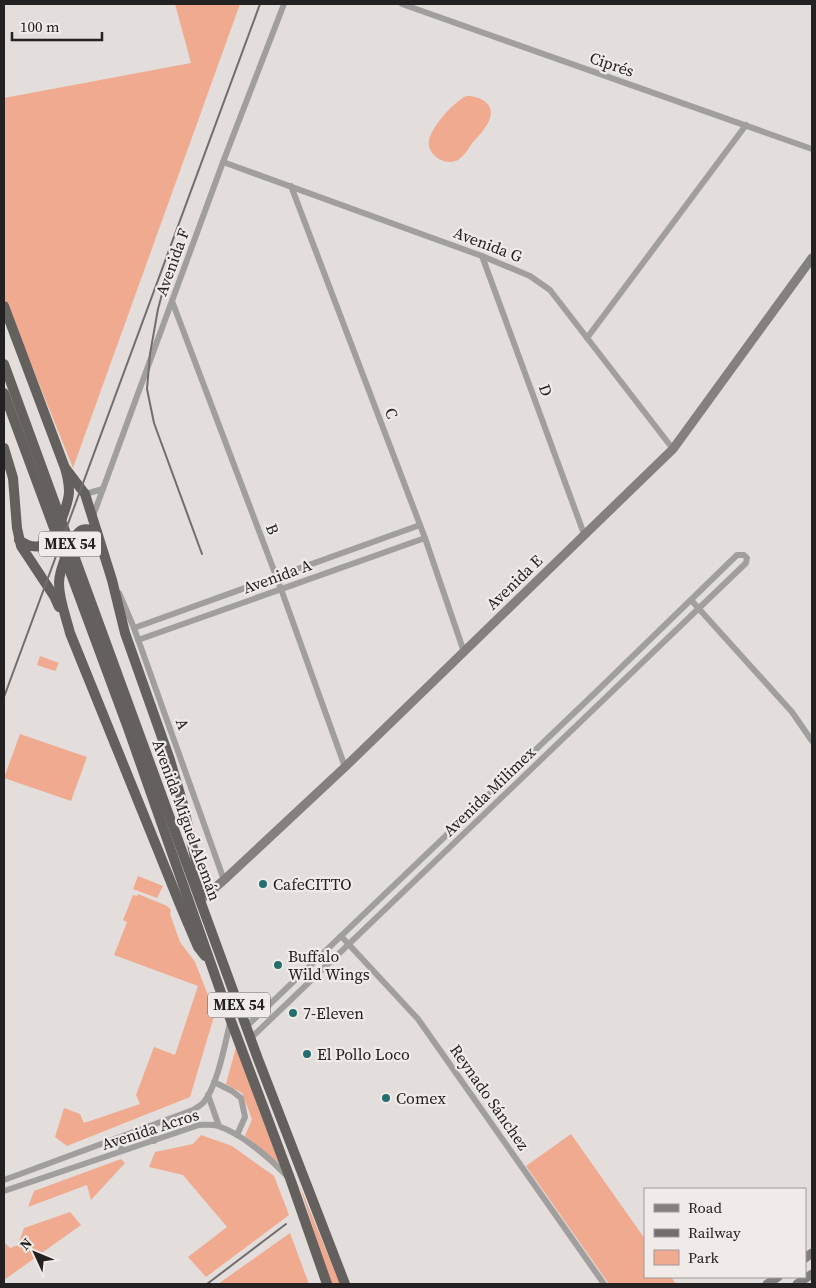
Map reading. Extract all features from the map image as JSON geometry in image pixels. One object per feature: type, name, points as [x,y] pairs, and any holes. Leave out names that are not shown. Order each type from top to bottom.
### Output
[{"type":"highway","points":[[4,306],[65,468],[68,483],[68,498],[53,537],[48,542],[38,546],[28,545],[19,540]]},
{"type":"highway","name":"Avenida Miguel Alemán","points":[[4,364],[132,726],[231,1021],[291,1181],[327,1284]]},
{"type":"highway","name":"Avenida Miguel Alemán","points":[[4,393],[204,911],[345,1284]]},
{"type":"highway","points":[[4,448],[13,478],[16,528],[19,540],[54,596],[198,947],[210,960]]},
{"type":"highway","points":[[65,468],[85,494],[93,516],[92,531],[112,580],[125,633],[181,795],[204,897],[204,911]]},
{"type":"highway","points":[[70,633],[61,596],[60,576],[74,537],[82,530],[92,531]]},
{"type":"main road","name":"Avenida E","points":[[204,897],[344,767],[673,449],[812,258]]},
{"type":"main road","points":[[797,1284],[812,1274]]},
{"type":"street","name":"Avenida F","points":[[93,516],[223,162],[284,4]]},
{"type":"street","name":"Ciprés","points":[[402,4],[812,149]]},
{"type":"street","points":[[587,338],[746,125]]},
{"type":"street","name":"Avenida G","points":[[223,162],[482,256],[545,284],[673,449]]},
{"type":"street","name":"C","points":[[291,186],[425,538],[464,652]]},
{"type":"street","name":"D","points":[[482,256],[584,534]]},
{"type":"street","name":"B","points":[[172,301],[281,589],[344,767]]},
{"type":"street","points":[[85,494],[103,489]]},
{"type":"street","name":"Avenida A","points":[[134,628],[420,525]]},
{"type":"street","name":"Avenida A","points":[[138,640],[425,538]]},
{"type":"street","points":[[356,548],[361,560]]},
{"type":"street","name":"Avenida Milimex","points":[[246,1026],[737,555],[744,555],[747,558],[746,563],[251,1038]]},
{"type":"street","name":"A","points":[[112,580],[134,628],[224,880]]},
{"type":"street","points":[[691,600],[792,712],[812,741]]},
{"type":"street","name":"Reynado Sánchez","points":[[341,936],[418,1019],[604,1284]]},
{"type":"street","name":"Avenida Acros","points":[[4,1180],[193,1110],[202,1104],[214,1082],[231,1021]]},
{"type":"street","points":[[214,1082],[241,1098],[245,1117],[237,1135]]},
{"type":"street","points":[[208,1095],[219,1126]]},
{"type":"street","name":"Avenida Acros","points":[[4,1192],[154,1140],[210,1124],[219,1126],[237,1135],[278,1167],[291,1181]]},
{"type":"street","points":[[149,1126],[154,1140]]},
{"type":"street","points":[[118,1138],[122,1152]]},
{"type":"green space","points":[[175,4],[240,4],[73,468],[4,297],[4,98],[191,63]]},
{"type":"green space","points":[[466,96],[476,97],[489,105],[491,115],[482,132],[466,152],[458,160],[448,162],[433,154],[430,150],[429,140],[434,128],[444,115]]},
{"type":"green space","points":[[40,656],[59,663],[55,671],[37,665]]},
{"type":"green space","points":[[20,734],[87,757],[71,801],[4,778]]},
{"type":"green space","points":[[138,876],[163,886],[157,898],[133,889]]},
{"type":"green space","points":[[138,894],[167,906],[171,910],[170,914],[180,942],[195,962],[215,1013],[190,1097],[67,1146],[55,1137],[64,1108],[80,1114],[84,1123],[140,1104],[136,1095],[154,1047],[175,1055],[198,986],[114,955],[127,922],[123,920],[133,895],[137,896]]},
{"type":"green space","points":[[236,1047],[279,1163],[245,1136],[252,1119],[242,1093],[226,1084]]},
{"type":"green space","points":[[571,1134],[644,1238],[644,1278],[672,1278],[676,1284],[609,1284],[526,1166]]},
{"type":"green space","points":[[201,1135],[232,1146],[274,1176],[289,1215],[206,1277],[188,1257],[227,1227],[183,1175],[149,1167],[155,1152],[193,1144]]},
{"type":"green space","points":[[121,1159],[125,1163],[91,1200],[87,1185],[28,1207],[34,1191]]},
{"type":"green space","points":[[299,1184],[340,1284],[331,1284]]},
{"type":"green space","points":[[70,1212],[81,1225],[4,1280],[4,1242],[10,1248],[18,1245],[24,1228]]},
{"type":"green space","points":[[290,1233],[309,1284],[218,1284]]},
{"type":"railway","points":[[4,697],[260,4]]},
{"type":"railway","points":[[170,264],[158,309],[150,354],[147,389],[154,423],[202,554]]},
{"type":"railway","points":[[207,1284],[286,1224]]},
{"type":"place","name":"CafeCITTO","points":[[263,884]]},
{"type":"place","name":"Buffalo Wild Wings","points":[[278,965]]},
{"type":"place","name":"7-Eleven","points":[[293,1013]]},
{"type":"place","name":"El Pollo Loco","points":[[307,1054]]},
{"type":"place","name":"Comex","points":[[386,1098]]}]
